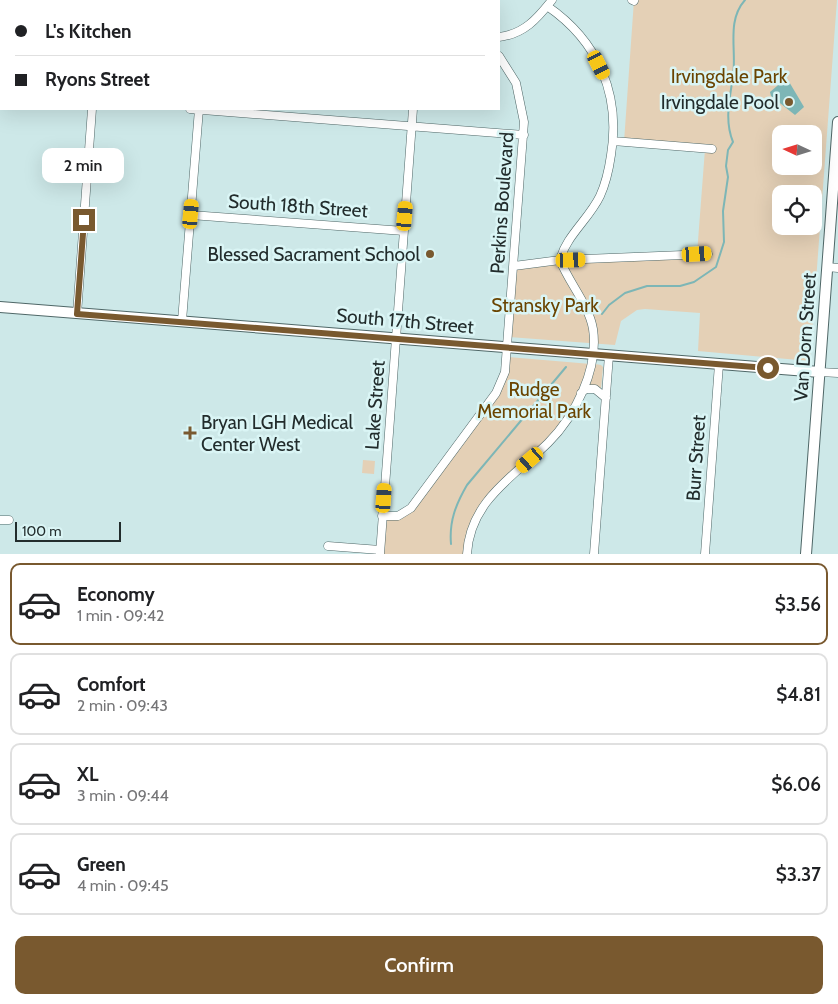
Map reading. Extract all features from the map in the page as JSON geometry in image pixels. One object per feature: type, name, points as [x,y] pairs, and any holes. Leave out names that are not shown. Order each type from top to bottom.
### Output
[{"type":"main road","name":"Van Dorn Street","points":[[806,554],[820,372],[833,268],[838,122]]},
{"type":"main road","name":"South 17th Street","points":[[0,308],[820,372]]},
{"type":"street","points":[[467,554],[469,536],[481,507],[494,492],[549,442],[565,421],[589,375],[594,338],[591,322],[560,260],[567,242],[600,197],[610,166],[614,141],[614,108],[605,76],[590,47],[550,2],[531,24],[513,34],[500,37]]},
{"type":"street","name":"Perkins Boulevard","points":[[382,516],[398,516],[411,508],[496,393],[505,372],[524,135],[520,95],[509,70],[500,57]]},
{"type":"street","points":[[77,314],[92,110]]},
{"type":"street","points":[[182,321],[199,110]]},
{"type":"street","points":[[211,110],[524,135]]},
{"type":"street","points":[[306,110],[306,118]]},
{"type":"street","name":"Lake Street","points":[[380,552],[413,110]]},
{"type":"street","points":[[614,141],[712,149]]},
{"type":"street","name":"South 18th Street","points":[[191,214],[404,231]]},
{"type":"street","points":[[514,266],[560,260],[708,254]]},
{"type":"street","points":[[594,554],[609,355]]},
{"type":"street","name":"Burr Street","points":[[705,554],[719,364]]},
{"type":"street","name":"South 17th Street","points":[[820,372],[838,373]]},
{"type":"street","points":[[581,393],[586,389],[596,389],[606,398]]},
{"type":"street","points":[[0,520],[9,520]]},
{"type":"street","points":[[328,546],[380,552]]},
{"type":"green space","name":"Irvingdale Park","points":[[634,0],[837,0],[822,201],[822,185],[772,185],[772,235],[819,235],[810,361],[698,351],[700,313],[637,310],[621,321],[615,345],[509,337],[514,266],[697,254],[705,149],[624,142]]},
{"type":"green space","name":"Rudge Memorial Park","points":[[507,357],[591,364],[589,375],[561,428],[481,507],[467,554],[380,554],[382,516],[405,513],[496,393]]},
{"type":"green space","points":[[595,364],[603,367],[601,389],[589,386]]},
{"type":"green space","points":[[363,460],[375,461],[374,474],[362,473]]},
{"type":"water","name":"Irvingdale Pool","points":[[784,80],[788,80],[804,107],[795,115],[771,96],[770,92]]},
{"type":"waterway","points":[[602,314],[609,305],[625,293],[647,286],[680,286],[694,282],[716,267],[724,242],[723,211],[728,177],[726,166],[728,150],[733,142],[728,117],[734,66],[733,36],[736,17],[739,8],[745,0]]},
{"type":"waterway","points":[[451,544],[451,528],[454,513],[467,485],[566,367]]},
{"type":"place","name":"Irvingdale Pool","points":[[789,102]]},
{"type":"place","name":"Blessed Sacrament School","points":[[430,254]]},
{"type":"place","name":"Bryan LGH Medical Center West","points":[[190,433]]},
{"type":"route","points":[[84,220],[77,314],[768,368]]},
{"type":"park label","name":"Stransky Park","points":[[545,305]]}]
